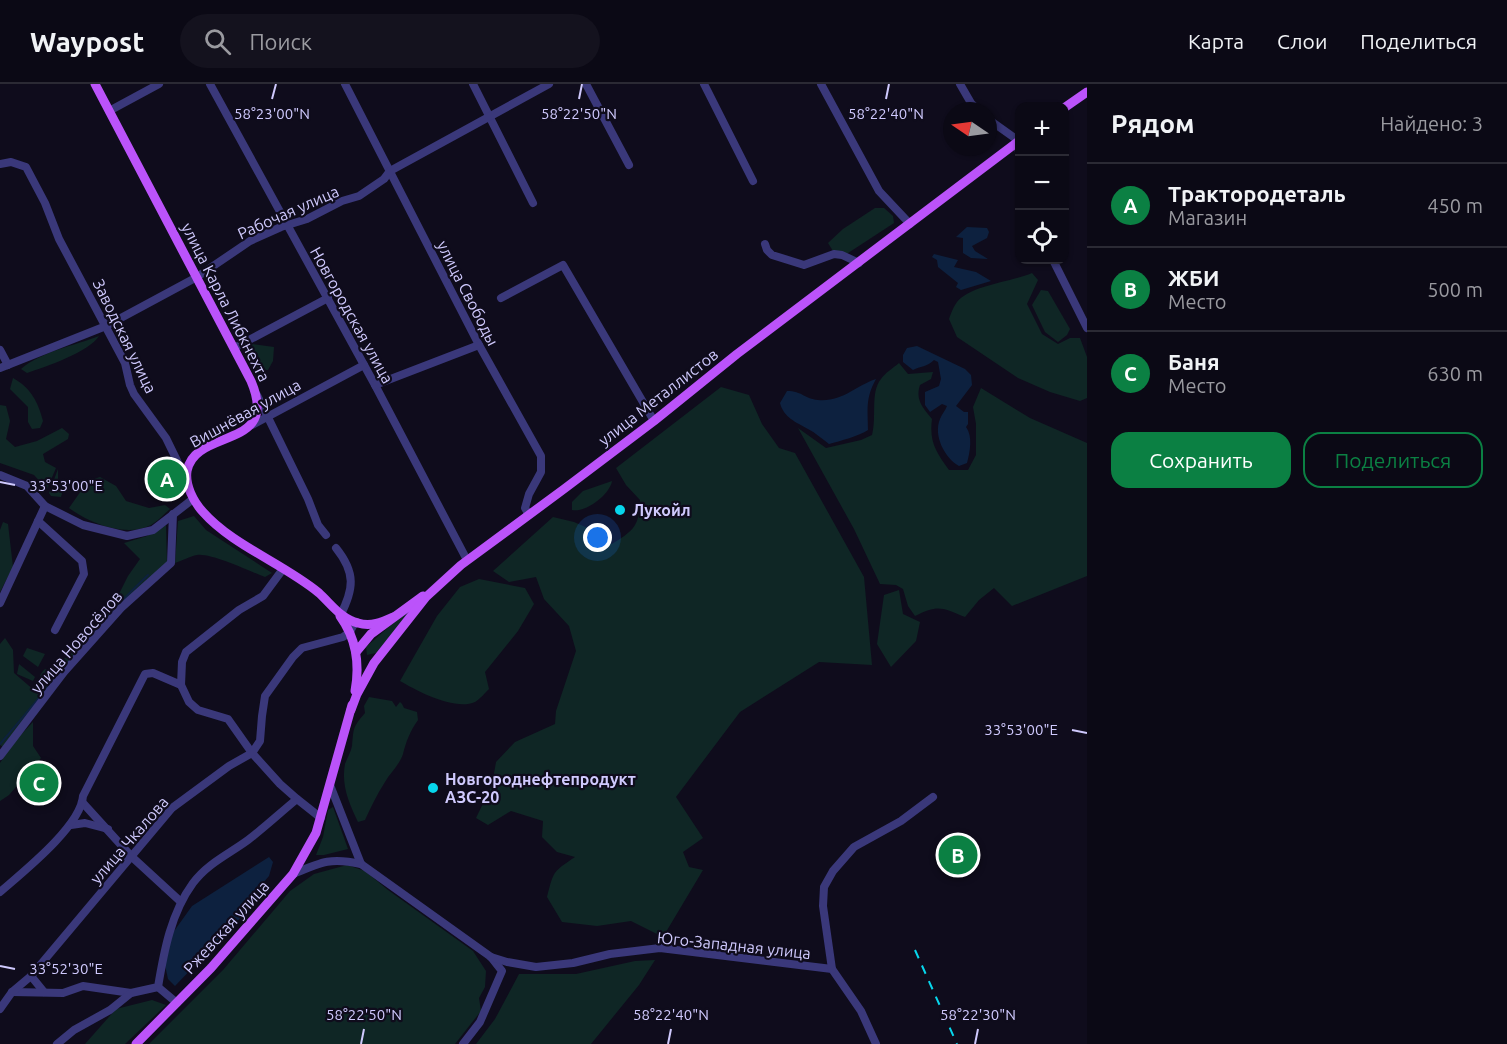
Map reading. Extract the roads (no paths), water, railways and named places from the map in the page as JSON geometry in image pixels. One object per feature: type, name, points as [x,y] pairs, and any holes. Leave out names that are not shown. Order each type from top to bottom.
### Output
[{"type":"main road","name":"улица Карла Либкнехта","points":[[95,84],[256,394]]},
{"type":"main road","points":[[1069,105],[1087,92]]},
{"type":"main road","name":"улица Металлистов","points":[[351,710],[374,663],[426,597],[467,560],[654,421],[737,354],[1015,143]]},
{"type":"main road","points":[[249,426],[257,414],[256,394]]},
{"type":"main road","name":"Вишнёвая улица","points":[[187,480],[188,467],[199,453],[249,426]]},
{"type":"main road","name":"Заводская улица","points":[[187,480],[193,499],[216,524],[318,593],[340,615]]},
{"type":"main road","points":[[357,655],[371,634],[439,584]]},
{"type":"main road","points":[[340,615],[355,622],[371,625],[393,617]]},
{"type":"main road","points":[[340,615],[350,632],[357,655],[356,688],[351,710]]},
{"type":"main road","points":[[357,655],[374,663]]},
{"type":"main road","name":"Ржевская улица","points":[[136,1044],[211,968],[293,874],[321,818],[351,710]]},
{"type":"street","points":[[109,111],[159,84]]},
{"type":"street","name":"Новгородская улица","points":[[210,84],[375,385],[467,560]]},
{"type":"street","name":"улица Свободы","points":[[345,84],[479,345],[541,456],[541,472],[529,494],[525,508],[529,515]]},
{"type":"street","points":[[473,84],[533,203]]},
{"type":"street","name":"Рабочая улица","points":[[4,366],[106,326],[197,277],[250,241],[307,219],[342,201],[359,196],[384,179],[390,171],[549,84]]},
{"type":"street","points":[[586,84],[629,165]]},
{"type":"street","points":[[704,84],[753,181]]},
{"type":"street","points":[[820,84],[879,191],[910,224]]},
{"type":"street","points":[[960,84],[969,102]]},
{"type":"street","points":[[997,126],[1015,139]]},
{"type":"street","name":"Заводская улица","points":[[0,164],[11,162],[26,167],[45,203],[59,239],[125,363],[134,394],[166,438],[187,480]]},
{"type":"street","points":[[765,244],[772,255],[796,263],[812,263],[834,254],[859,262]]},
{"type":"street","points":[[1055,264],[1087,328]]},
{"type":"street","points":[[501,298],[563,265],[654,421]]},
{"type":"street","points":[[234,348],[328,298]]},
{"type":"street","points":[[375,385],[479,345]]},
{"type":"street","points":[[0,350],[4,366]]},
{"type":"street","name":"Вишнёвая улица","points":[[249,426],[364,365]]},
{"type":"street","name":"улица Карла Либкнехта","points":[[256,394],[308,499],[318,525],[326,535]]},
{"type":"street","points":[[0,475],[27,486],[45,506],[82,525],[127,536],[153,530],[193,499]]},
{"type":"street","points":[[0,603],[45,506]]},
{"type":"street","name":"улица Новосёлов","points":[[0,756],[64,672],[120,608],[171,564],[173,514]]},
{"type":"street","points":[[38,521],[82,561],[84,574],[55,630]]},
{"type":"street","points":[[336,548],[344,559],[352,581],[351,591],[340,615]]},
{"type":"street","points":[[283,568],[263,596],[239,610],[186,652],[182,662],[181,685],[189,702],[198,710],[228,719],[252,753],[280,784],[321,818]]},
{"type":"street","points":[[252,753],[260,741],[265,696],[293,657],[302,648],[335,640],[350,632],[355,622]]},
{"type":"street","points":[[0,892],[71,825],[83,796],[145,674],[153,673],[181,685]]},
{"type":"street","name":"улица Чкалова","points":[[0,1009],[12,992],[31,976],[172,808],[229,766],[252,753]]},
{"type":"street","points":[[330,784],[361,864]]},
{"type":"street","name":"Юго-Западная улица","points":[[876,1044],[861,1011],[832,969],[823,906],[824,887],[833,871],[854,846],[901,820],[933,797]]},
{"type":"street","name":"Ржевская улица","points":[[158,987],[164,950],[181,902],[194,882],[211,865],[246,842],[297,799]]},
{"type":"street","points":[[82,802],[132,857],[181,902]]},
{"type":"street","points":[[71,825],[85,823],[108,829]]},
{"type":"street","points":[[293,874],[320,862],[342,860],[361,864],[491,957],[502,971]]},
{"type":"street","name":"Юго-Западная улица","points":[[491,957],[536,967],[660,948],[832,969]]},
{"type":"street","points":[[463,1044],[480,1022],[507,962]]},
{"type":"street","points":[[31,976],[44,992]]},
{"type":"street","points":[[12,992],[63,993],[83,986],[131,993],[158,987],[177,1003]]},
{"type":"street","points":[[57,1044],[74,1030],[111,1010],[131,993]]},
{"type":"water","points":[[967,227],[987,228],[989,232],[987,238],[972,246],[975,251],[988,259],[971,258],[963,253],[963,238],[956,237]]},
{"type":"water","points":[[934,254],[958,260],[954,267],[976,272],[991,281],[961,290],[956,287],[958,283],[938,267],[937,260],[932,257]]},
{"type":"water","points":[[917,346],[965,369],[971,375],[972,385],[956,406],[968,412],[966,427],[970,435],[970,444],[967,463],[959,466],[949,458],[939,439],[938,426],[947,406],[942,404],[930,412],[925,405],[925,392],[939,386],[941,379],[938,362],[934,360],[913,370],[903,362],[903,355],[907,348]]},
{"type":"water","points":[[876,379],[869,398],[868,430],[829,444],[791,419],[784,412],[780,403],[787,391],[818,400],[835,399]]},
{"type":"water","points":[[269,857],[273,862],[269,876],[256,891],[248,910],[175,986],[168,979],[165,965],[172,934],[192,906]]},
{"type":"waterway","points":[[0,744],[90,637],[148,575]]},
{"type":"railway","points":[[915,950],[957,1044]]},
{"type":"place","name":"Трактородеталь","points":[[167,479]]},
{"type":"place","name":"Лукойл","points":[[620,510]]},
{"type":"place","name":"Баня","points":[[39,783]]},
{"type":"place","name":"Новгороднефтепродукт АЗС-20","points":[[433,788]]},
{"type":"place","name":"ЖБИ","points":[[958,855]]}]
